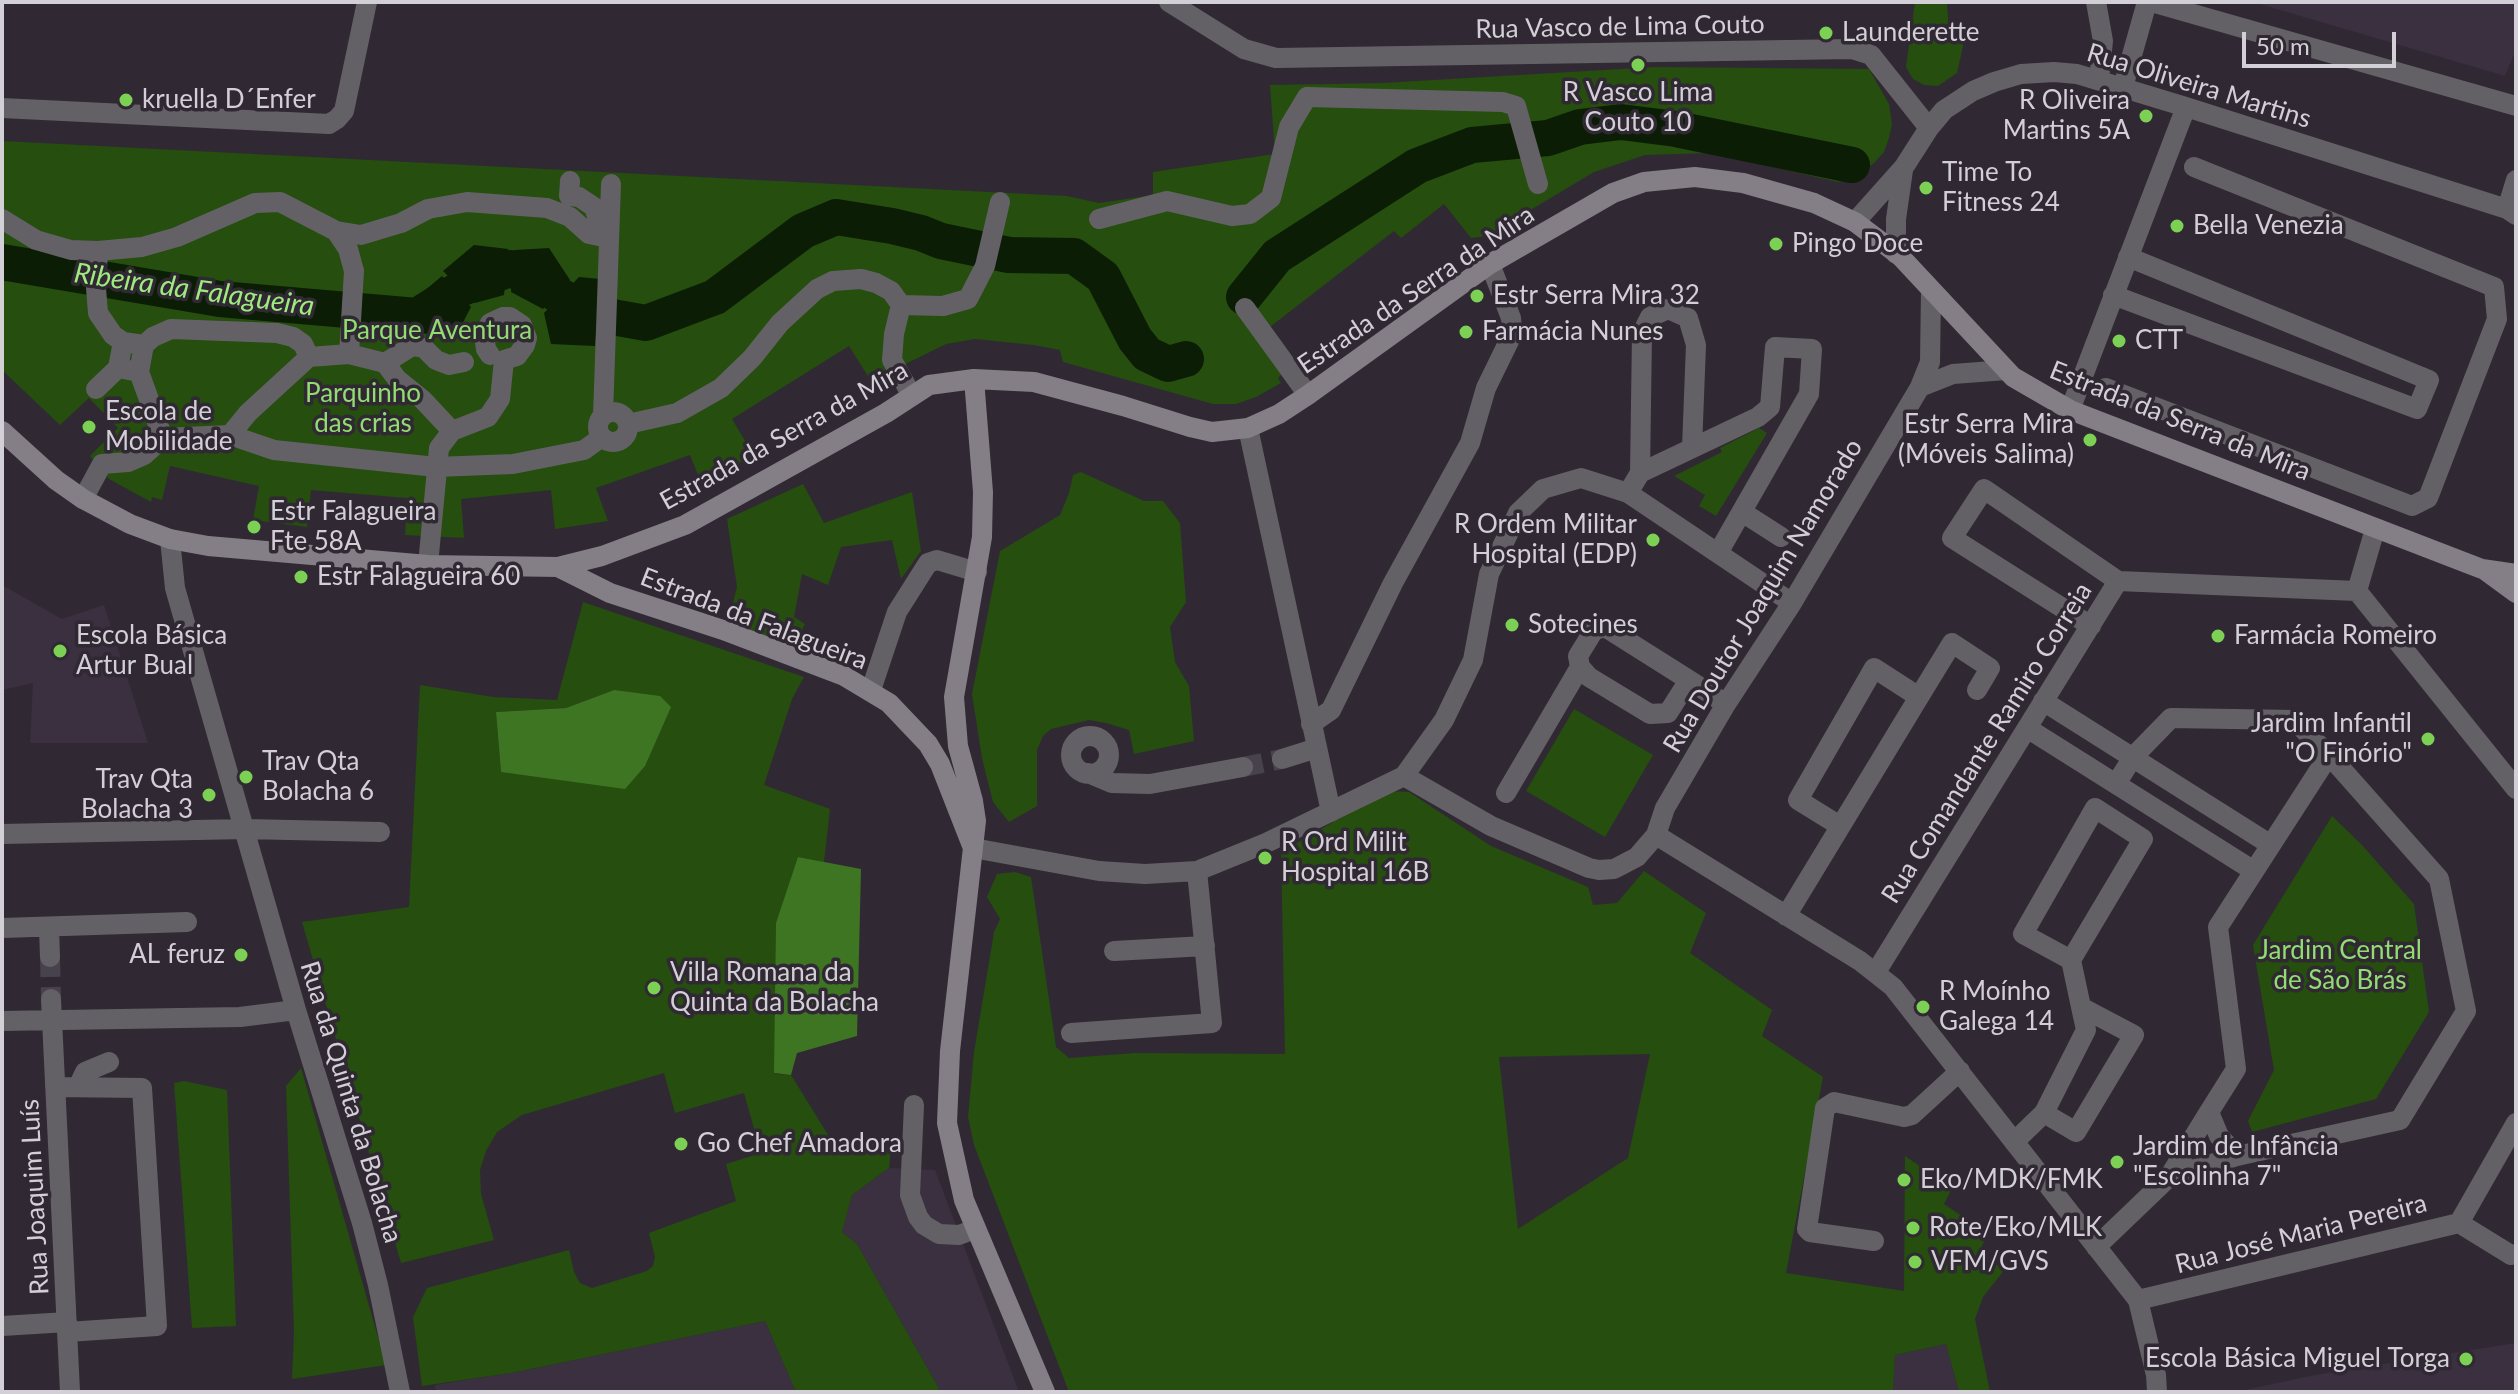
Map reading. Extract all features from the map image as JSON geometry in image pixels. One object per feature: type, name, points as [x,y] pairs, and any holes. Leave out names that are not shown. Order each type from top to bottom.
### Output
[{"type":"street","points":[[2,108],[329,124],[344,111],[367,2]]},
{"type":"street","name":"Rua Vasco de Lima Couto","points":[[1169,2],[1244,49],[1276,58],[1852,49],[1871,55],[1929,128]]},
{"type":"street","points":[[2096,2],[2103,41],[2099,80]]},
{"type":"street","points":[[2123,87],[2149,2],[2516,106]]},
{"type":"street","name":"Rua Oliveira Martins","points":[[1855,222],[1904,167],[1944,110],[1973,91],[2021,74],[2054,72],[2077,74],[2123,87],[2512,212]]},
{"type":"street","points":[[1099,219],[1167,201],[1232,216],[1250,214],[1271,198],[1289,127],[1307,97],[1503,102],[1516,106],[1538,184]]},
{"type":"street","points":[[2070,410],[2186,107]]},
{"type":"street","name":"Rua Oliveira Martins","points":[[1896,254],[1896,219],[1900,177],[1904,167]]},
{"type":"street","points":[[2106,388],[2412,506],[2428,498],[2497,319],[2494,287],[2194,167]]},
{"type":"street","name":"Estrada da Serra da Mira","points":[[558,567],[602,556],[685,525],[929,385],[974,379],[1034,382],[1212,432],[1248,428],[1279,414],[1308,395],[1490,264],[1613,193],[1627,186],[1658,179],[1695,177],[1743,183],[1814,203],[1855,222],[1896,254],[2006,370],[2023,384],[2070,410],[2482,569],[2516,574]]},
{"type":"street","points":[[2512,212],[2516,180]]},
{"type":"street","points":[[2,219],[36,240],[98,255],[177,237],[255,203],[280,202],[336,231],[361,235],[387,228],[428,209],[467,202],[547,208],[570,217],[589,234],[599,236],[601,229],[594,207],[579,197],[569,196],[570,181]]},
{"type":"street","points":[[611,184],[603,426],[612,442],[626,434],[628,424],[677,413],[721,388],[752,358],[780,323],[817,289],[848,279],[876,283],[891,291],[901,305],[892,360],[912,396]]},
{"type":"street","points":[[901,305],[943,306],[968,299],[985,266],[1000,202]]},
{"type":"street","points":[[354,271],[366,248],[387,228]]},
{"type":"street","points":[[336,231],[348,249],[354,271],[349,354]]},
{"type":"street","points":[[98,255],[98,313],[113,335],[123,342],[144,345]]},
{"type":"street","points":[[2113,295],[2417,409],[2429,380],[2128,257]]},
{"type":"street","points":[[1311,724],[1331,710],[1393,583],[1470,443],[1486,388],[1512,329],[1511,318],[1490,264]]},
{"type":"street","name":"Rua Doutor Joaquim Namorado","points":[[1656,835],[1665,808],[1726,704],[1792,603],[1920,387],[1930,362],[1931,290]]},
{"type":"street","points":[[1245,308],[1308,395]]},
{"type":"street","points":[[1628,493],[1640,473],[1642,333],[1650,317],[1668,309],[1688,318],[1696,345],[1692,448]]},
{"type":"street","points":[[428,565],[439,448],[452,431],[488,417],[500,399],[504,360],[517,356],[525,345],[527,338],[522,325],[510,317],[490,323],[484,342],[490,355]]},
{"type":"street","points":[[163,438],[139,372],[144,345],[153,337],[171,329],[277,333],[293,337],[303,344],[309,357]]},
{"type":"street","points":[[96,389],[118,368],[123,342]]},
{"type":"street","points":[[385,363],[412,346],[424,348],[436,360],[449,365],[464,362]]},
{"type":"street","points":[[1640,473],[1758,417],[1770,407],[1775,347],[1812,349],[1809,394],[1718,553]]},
{"type":"street","points":[[230,435],[248,413],[309,357],[349,354],[385,363],[397,379],[423,400],[452,431]]},
{"type":"street","points":[[118,368],[139,372]]},
{"type":"street","points":[[1920,387],[1953,374],[2006,370]]},
{"type":"street","points":[[974,379],[983,492],[982,537],[955,688],[954,719],[976,811],[973,848],[1099,871],[1145,874],[1197,871],[1266,843],[1404,776],[1444,720],[1473,660],[1489,574],[1518,513],[1543,489],[1581,478],[1628,493],[1792,603]]},
{"type":"street","points":[[2158,443],[2171,413]]},
{"type":"street","points":[[83,499],[102,464],[128,462],[144,455],[163,438],[230,435],[274,450],[436,467],[513,464],[584,450],[603,426]]},
{"type":"street","points":[[1248,428],[1331,812]]},
{"type":"street","name":"Estrada da Falagueira","points":[[2,431],[56,480],[83,499],[130,524],[170,539],[239,549],[428,565],[558,567],[610,593],[783,651],[844,676],[871,690],[903,717],[933,752],[973,848],[946,1101],[957,1174],[975,1229],[1045,1392]]},
{"type":"street","points":[[2091,626],[1952,538],[1984,489],[2118,581]]},
{"type":"street","points":[[1742,512],[1781,537]]},
{"type":"street","points":[[2375,529],[2357,591],[2516,789]]},
{"type":"street","name":"Rua da Quinta da Bolacha","points":[[170,539],[175,588],[296,1010],[362,1223],[378,1285],[398,1392]]},
{"type":"street","points":[[871,690],[897,612],[928,563],[937,560],[977,572]]},
{"type":"street","name":"Estrada da Serra da Mira","points":[[2482,569],[2516,593]]},
{"type":"street","name":"Rua Comandante Ramiro Correia","points":[[1876,972],[2118,581],[2357,591]]},
{"type":"street","points":[[1689,680],[1668,713],[1650,714],[1589,677],[1580,667],[1578,656],[1594,630],[1605,627],[1689,680],[1726,704]]},
{"type":"street","points":[[1786,916],[1952,643],[1990,668],[1977,690]]},
{"type":"street","points":[[1506,793],[1580,667]]},
{"type":"street","points":[[1840,826],[1798,800],[1874,668],[1919,697]]},
{"type":"street","points":[[2043,701],[2271,845]]},
{"type":"street","points":[[2116,784],[2133,757],[2171,718],[2294,720],[2439,879],[2466,1011],[2400,1120],[2237,1156],[2169,1177]]},
{"type":"street","points":[[2027,728],[2254,871]]},
{"type":"street","points":[[933,752],[946,753],[958,746]]},
{"type":"street","points":[[1282,759],[1317,748]]},
{"type":"street","points":[[2096,1247],[2169,1177],[2236,1069],[2218,927],[2329,755]]},
{"type":"street","points":[[1088,773],[1112,783],[1150,784],[1243,767]]},
{"type":"street","points":[[1404,776],[1491,826],[1599,870],[1614,869],[1637,857],[1656,835],[1876,972],[1893,987],[2138,1300],[2156,1375],[2157,1392]]},
{"type":"street","points":[[2071,960],[2023,934],[2095,808],[2143,839]]},
{"type":"street","points":[[2014,1142],[2044,1113],[2086,1030],[2071,960],[2143,839],[2162,813]]},
{"type":"street","points":[[2,834],[245,829],[380,832]]},
{"type":"street","points":[[1071,1033],[1212,1023],[1197,871]]},
{"type":"street","points":[[2,928],[187,922]]},
{"type":"street","points":[[49,928],[50,957]]},
{"type":"street","points":[[1114,951],[1205,946]]},
{"type":"street","name":"Rua Joaquim Luís","points":[[51,999],[70,1392]]},
{"type":"street","points":[[2044,1113],[2076,1132],[2134,1035],[2081,1007]]},
{"type":"street","points":[[2,1021],[240,1017],[296,1010]]},
{"type":"street","points":[[78,1087],[85,1072],[109,1062]]},
{"type":"street","points":[[1874,1241],[1810,1232],[1807,1229],[1825,1108],[1834,1102],[1904,1117],[1912,1115],[1960,1071]]},
{"type":"street","points":[[2,1326],[157,1326],[142,1088],[55,1087]]},
{"type":"street","points":[[914,1105],[910,1195],[918,1217],[924,1225],[939,1234],[959,1235],[975,1229]]},
{"type":"street","points":[[2209,1112],[2219,1136],[2237,1156]]},
{"type":"street","name":"Rua José Maria Pereira","points":[[2138,1300],[2459,1223],[2516,1123]]},
{"type":"street","points":[[2459,1223],[2511,1255],[2516,1254]]},
{"type":"shaded area","points":[[2253,2],[2516,2],[2516,49],[2505,76]]},
{"type":"shaded area","points":[[474,245],[508,249],[504,295],[475,303],[443,271]]},
{"type":"shaded area","points":[[549,248],[570,280],[543,309],[511,292],[515,250]]},
{"type":"shaded area","points":[[442,276],[471,307],[456,336],[416,333],[417,297]]},
{"type":"shaded area","points":[[579,277],[601,279],[595,346],[551,344],[544,313]]},
{"type":"shaded area","points":[[370,298],[410,299],[408,334],[367,333],[360,324],[363,302]]},
{"type":"shaded area","name":"Escola Básica Artur Bual","points":[[2,585],[62,619],[104,605],[148,743],[30,743],[33,683],[2,690]]},
{"type":"shaded area","points":[[889,1168],[935,1170],[1019,1392],[941,1392],[857,1244],[842,1232],[852,1195]]},
{"type":"shaded area","points":[[765,1321],[796,1392],[436,1392],[435,1385],[511,1373]]},
{"type":"shaded area","name":"Escola Básica Miguel Torga","points":[[2516,1343],[2516,1392],[2235,1392],[2315,1375]]},
{"type":"shaded area","points":[[1946,1344],[1959,1392],[1893,1392],[1895,1355]]},
{"type":"green space","points":[[1915,2],[1947,2],[1949,35],[1965,37],[1957,73],[1938,86],[1924,85],[1913,79],[1906,67]]},
{"type":"green space","name":"Parque Aventura","points":[[1655,67],[1869,69],[1889,104],[1892,124],[1889,138],[1884,152],[1874,163],[1857,176],[1838,182],[1712,153],[1645,155],[1594,172],[1487,236],[1471,238],[1444,204],[1401,238],[1394,231],[1266,330],[1291,364],[1278,378],[1281,383],[1236,404],[1213,404],[1063,362],[1060,350],[975,339],[946,344],[871,381],[849,346],[732,419],[753,454],[703,487],[690,455],[596,488],[608,521],[555,529],[551,490],[461,499],[464,538],[405,535],[407,498],[311,490],[307,527],[253,520],[259,486],[170,466],[162,500],[152,497],[151,502],[109,479],[90,456],[118,428],[89,398],[60,425],[2,370],[2,141],[1067,196],[1099,203],[1153,195],[1153,172],[1275,154],[1270,85],[1383,83]]},
{"type":"green space","points":[[1759,428],[1767,433],[1716,516],[1699,506],[1705,495],[1674,476],[1722,452],[1720,448]]},
{"type":"green space","points":[[1081,472],[1144,501],[1163,501],[1180,523],[1186,602],[1170,627],[1175,662],[1189,686],[1194,741],[1134,754],[1129,730],[1106,723],[1089,720],[1051,729],[1043,736],[1037,750],[1037,806],[1009,822],[993,802],[972,694],[1000,551],[1060,515],[1073,475]]},
{"type":"green space","points":[[803,484],[824,523],[912,492],[921,551],[901,579],[892,540],[841,547],[828,585],[802,574],[794,617],[805,624],[795,644],[727,625],[737,587],[727,519]]},
{"type":"green space","points":[[583,602],[804,677],[792,699],[764,785],[830,809],[824,862],[798,857],[775,1074],[791,1075],[838,1151],[884,1139],[891,1149],[889,1168],[852,1195],[842,1232],[857,1244],[941,1392],[796,1392],[765,1321],[511,1373],[422,1386],[413,1317],[427,1288],[569,1250],[580,1283],[592,1288],[647,1271],[653,1266],[655,1257],[649,1233],[736,1201],[726,1164],[761,1153],[744,1093],[675,1113],[664,1073],[522,1115],[497,1132],[480,1170],[481,1194],[494,1240],[401,1263],[302,922],[409,907],[420,685],[493,697],[557,700]],"holes":[[[614,690],[501,772],[496,712],[566,708]]]},
{"type":"green space","points":[[614,690],[660,696],[671,707],[645,766],[625,789],[501,772],[496,712],[566,708]]},
{"type":"green space","points":[[1574,709],[1653,755],[1605,837],[1526,791]]},
{"type":"green space","points":[[1387,791],[1409,792],[1491,846],[1588,887],[1593,905],[1617,903],[1644,871],[1706,913],[1690,953],[1772,1010],[1762,1036],[1823,1077],[1786,1273],[1904,1291],[1905,1156],[1952,1188],[1944,1204],[1987,1233],[1979,1254],[2005,1269],[1983,1297],[1975,1319],[1990,1392],[1959,1392],[1946,1344],[1895,1355],[1893,1392],[1069,1392],[974,1145],[968,1117],[974,1052],[994,932],[1000,919],[987,897],[997,874],[1015,872],[1031,877],[1056,1047],[1069,1058],[1135,1053],[1285,1054],[1281,852]],"holes":[[[1650,1054],[1628,1158],[1518,1229],[1499,1057]]]},
{"type":"green space","name":"Jardim Central de São Brás","points":[[2332,816],[2414,904],[2429,1012],[2376,1099],[2252,1132],[2248,1121],[2274,1070],[2253,945]]},
{"type":"green space","points":[[798,857],[861,869],[857,1036],[797,1053],[791,1075],[774,1073],[776,923]]},
{"type":"green space","points":[[301,1068],[386,1365],[292,1379],[294,1332],[286,1086]]},
{"type":"green space","points":[[184,1081],[227,1090],[236,1326],[192,1328],[174,1083]]},
{"type":"waterway","name":"Ribeira da Falagueira","points":[[1244,297],[1277,256],[1417,166],[1472,145],[1548,138],[1580,127],[1621,122],[1676,129],[1852,165]]},
{"type":"waterway","name":"Ribeira da Falagueira","points":[[2,262],[220,299],[417,316],[460,289],[511,268],[590,313],[646,323],[715,297],[803,231],[836,217],[892,226],[941,241],[1009,255],[1074,256],[1103,277],[1135,339],[1147,354],[1168,364],[1186,359]]},
{"type":"tunnel","points":[[1243,767],[1282,759]]},
{"type":"tunnel","points":[[50,957],[51,999]]},
{"type":"place","name":"Launderette","points":[[1826,33]]},
{"type":"place","name":"R Vasco Lima Couto 10","points":[[1638,65]]},
{"type":"place","name":"kruella D´Enfer","points":[[126,100]]},
{"type":"place","name":"R Oliveira Martins 5A","points":[[2146,116]]},
{"type":"place","name":"Time To Fitness 24","points":[[1926,188]]},
{"type":"place","name":"Bella Venezia","points":[[2177,226]]},
{"type":"place","name":"Pingo Doce","points":[[1776,244]]},
{"type":"place","name":"Estr Serra Mira 32","points":[[1477,296]]},
{"type":"place","name":"Farmácia Nunes","points":[[1466,332]]},
{"type":"place","name":"CTT","points":[[2119,341]]},
{"type":"place","name":"Escola de Mobilidade","points":[[89,427]]},
{"type":"place","name":"Estr Serra Mira (Móveis Salima)","points":[[2090,440]]},
{"type":"place","name":"Estr Falagueira Fte 58A","points":[[254,527]]},
{"type":"place","name":"R Ordem Militar Hospital (EDP)","points":[[1653,540]]},
{"type":"place","name":"Estr Falagueira 60","points":[[301,577]]},
{"type":"place","name":"Sotecines","points":[[1512,625]]},
{"type":"place","name":"Farmácia Romeiro","points":[[2218,636]]},
{"type":"place","name":"Escola Básica Artur Bual","points":[[60,651]]},
{"type":"place","name":"Jardim Infantil \"O Finório\"","points":[[2428,739]]},
{"type":"place","name":"Trav Qta Bolacha 6","points":[[246,777]]},
{"type":"place","name":"Trav Qta Bolacha 3","points":[[209,795]]},
{"type":"place","name":"R Ord Milit Hospital 16B","points":[[1265,858]]},
{"type":"place","name":"AL feruz","points":[[241,955]]},
{"type":"place","name":"Villa Romana da Quinta da Bolacha","points":[[654,988]]},
{"type":"place","name":"R Moínho Galega 14","points":[[1923,1007]]},
{"type":"place","name":"Go Chef Amadora","points":[[681,1144]]},
{"type":"place","name":"Jardim de Infância \"Escolinha 7\"","points":[[2117,1162]]},
{"type":"place","name":"Eko/MDK/FMK","points":[[1904,1180]]},
{"type":"place","name":"Rote/Eko/MLK","points":[[1913,1228]]},
{"type":"place","name":"VFM/GVS","points":[[1915,1262]]},
{"type":"place","name":"Escola Básica Miguel Torga","points":[[2466,1359]]},
{"type":"park label","name":"Parquinho das crias","points":[[363,409]]}]
